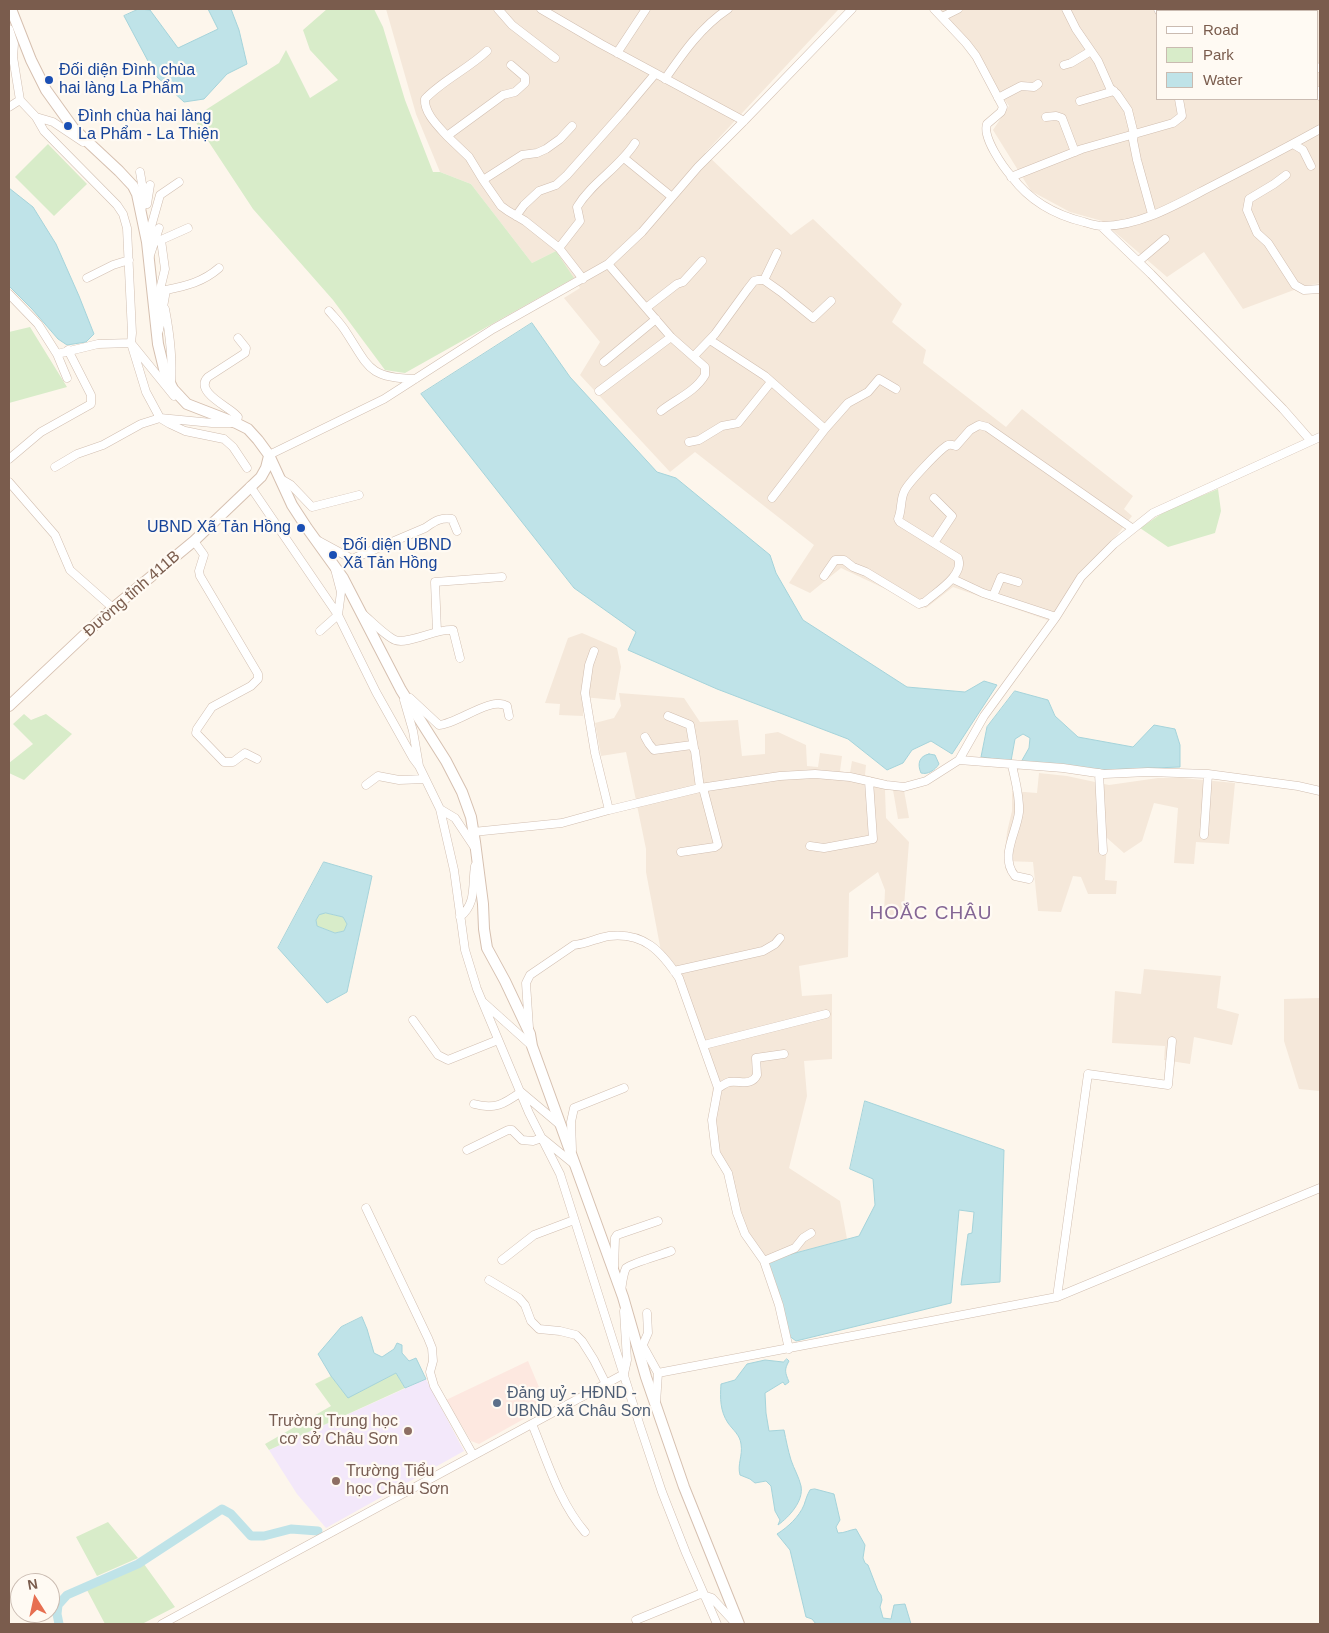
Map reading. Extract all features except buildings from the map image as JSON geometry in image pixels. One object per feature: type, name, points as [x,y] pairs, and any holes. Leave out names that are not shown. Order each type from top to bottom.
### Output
[{"type":"main road","points":[[10,9],[31,60],[46,90],[74,129],[132,186],[137,194],[147,242],[158,339],[165,373],[171,384],[180,399],[186,404],[248,429],[269,455],[292,505],[343,578],[401,690],[446,761],[462,792],[471,817],[481,880],[487,948],[530,1034],[532,1046],[622,1294],[656,1407],[684,1487],[738,1624]]},
{"type":"main road","name":"Đường tỉnh 411B","points":[[9,706],[113,608],[194,541],[260,477],[266,468],[269,455]]},
{"type":"street","points":[[498,9],[512,24],[555,58]]},
{"type":"street","points":[[541,9],[617,54],[744,121]]},
{"type":"street","points":[[617,54],[646,9]]},
{"type":"street","points":[[665,79],[702,30],[728,9]]},
{"type":"street","points":[[269,455],[384,398],[493,329],[608,264],[642,232],[698,166],[852,9]]},
{"type":"street","points":[[934,9],[976,56],[998,98],[1003,109],[987,124],[986,135],[1011,176],[1030,196],[1056,213],[1073,220],[1101,226],[1124,223],[1152,214],[1320,129]]},
{"type":"street","points":[[942,18],[958,9]]},
{"type":"street","points":[[1066,9],[1109,85],[1128,110],[1134,134],[1133,140],[1152,214]]},
{"type":"street","points":[[9,29],[14,44],[11,54],[20,100],[36,117],[44,131],[117,205],[123,214],[127,228],[129,260],[131,343],[146,392],[160,418],[186,431],[224,439],[233,447],[247,468]]},
{"type":"street","points":[[487,51],[473,64],[448,79],[425,99],[424,104],[429,114],[447,136],[469,157],[498,202],[559,248],[583,279]]},
{"type":"street","points":[[1064,65],[1091,51]]},
{"type":"street","points":[[447,136],[503,95],[515,92],[525,83],[524,76],[511,65]]},
{"type":"street","points":[[516,216],[539,191],[556,185],[567,175],[655,74]]},
{"type":"street","points":[[998,98],[1021,86],[1034,87],[1038,84]]},
{"type":"street","points":[[1080,101],[1114,91]]},
{"type":"street","points":[[9,107],[20,100]]},
{"type":"street","points":[[1011,176],[1075,152],[1178,121],[1182,114],[1179,100]]},
{"type":"street","points":[[36,117],[54,122],[97,151]]},
{"type":"street","points":[[1046,117],[1062,118],[1075,152]]},
{"type":"street","points":[[483,180],[522,155],[537,153],[546,149],[560,139],[572,126]]},
{"type":"street","points":[[559,248],[580,220],[577,209],[583,198],[594,185],[624,158],[635,143]]},
{"type":"street","points":[[1293,144],[1303,150],[1311,166]]},
{"type":"street","points":[[624,158],[672,197]]},
{"type":"street","points":[[140,172],[144,196],[142,216]]},
{"type":"street","points":[[1286,174],[1274,184],[1249,199],[1248,210],[1257,233],[1268,244],[1295,285],[1304,290],[1320,289]]},
{"type":"street","points":[[147,242],[160,195],[179,182]]},
{"type":"street","points":[[142,216],[150,185]]},
{"type":"street","points":[[1101,226],[1139,262],[1283,409],[1310,441]]},
{"type":"street","points":[[149,260],[160,228]]},
{"type":"street","points":[[154,313],[165,269],[160,240],[188,228]]},
{"type":"street","points":[[1139,262],[1165,239]]},
{"type":"street","points":[[764,280],[777,253]]},
{"type":"street","points":[[87,278],[113,265],[129,260]]},
{"type":"street","points":[[646,308],[683,282],[702,261]]},
{"type":"street","points":[[608,264],[671,337],[705,367],[705,377],[693,390],[662,411]]},
{"type":"street","points":[[158,339],[166,290],[189,286],[209,277],[219,268]]},
{"type":"street","points":[[694,356],[710,340],[753,282],[764,280],[782,292],[813,318],[830,301]]},
{"type":"street","points":[[9,294],[38,324],[57,354],[68,378]]},
{"type":"street","points":[[164,303],[170,333],[171,384]]},
{"type":"street","points":[[329,311],[345,330],[366,364],[374,371],[395,379],[415,379]]},
{"type":"street","points":[[604,362],[656,319]]},
{"type":"street","points":[[600,391],[671,337]]},
{"type":"street","points":[[55,467],[77,454],[103,445],[141,424],[160,418],[212,423],[236,423],[238,417],[236,414],[209,395],[205,382],[208,376],[245,353],[246,348],[238,338]]},
{"type":"street","points":[[710,340],[771,382],[825,429]]},
{"type":"street","points":[[57,354],[68,350],[112,343],[131,343]]},
{"type":"street","points":[[131,343],[172,395],[180,399]]},
{"type":"street","points":[[9,459],[41,432],[91,404],[91,395],[68,350]]},
{"type":"street","points":[[772,498],[825,429],[848,403],[868,392],[878,379],[883,380],[896,389]]},
{"type":"street","points":[[689,442],[699,440],[722,426],[738,423],[771,382]]},
{"type":"street","points":[[824,576],[836,560],[844,560],[853,567],[866,572],[920,604],[953,579],[960,567],[958,558],[898,521],[902,494],[906,487],[934,457],[949,445],[956,446],[970,430],[979,425],[987,427],[1133,529]]},
{"type":"street","points":[[473,832],[562,823],[701,788],[780,776],[815,774],[850,777],[904,787],[926,781],[958,760],[984,716],[1056,617],[1081,577],[1114,544],[1153,513],[1320,437]]},
{"type":"street","points":[[279,478],[292,485],[312,507],[359,495]]},
{"type":"street","points":[[9,482],[55,535],[70,570],[113,608]]},
{"type":"street","points":[[250,486],[338,616],[376,692],[419,766],[440,809],[454,870],[465,950],[482,1001],[520,1092],[560,1174],[662,1492],[717,1624]]},
{"type":"street","points":[[934,498],[952,516],[934,543]]},
{"type":"street","points":[[315,539],[352,559],[425,528],[437,520],[452,519],[457,531]]},
{"type":"street","points":[[194,541],[204,555],[199,571],[200,576],[258,674],[258,679],[251,686],[212,707],[197,728],[196,733],[224,762],[233,762],[246,753],[257,759]]},
{"type":"street","points":[[320,631],[338,616],[340,592],[333,562]]},
{"type":"street","points":[[993,596],[1002,576],[1018,582]]},
{"type":"street","points":[[437,632],[435,582],[502,577]]},
{"type":"street","points":[[953,579],[993,596],[1056,617]]},
{"type":"street","points":[[360,612],[395,640],[402,641],[453,630],[460,658]]},
{"type":"street","points":[[594,651],[588,665],[585,693],[595,752],[609,810]]},
{"type":"street","points":[[401,690],[414,731],[419,766]]},
{"type":"street","points":[[401,690],[439,725],[447,724],[481,708],[501,704],[507,706],[509,716]]},
{"type":"street","points":[[668,716],[690,725],[701,788],[718,845],[681,852]]},
{"type":"street","points":[[645,737],[648,744],[654,750],[687,744],[692,745],[694,748]]},
{"type":"street","points":[[958,760],[1063,768],[1100,773],[1208,774],[1320,790]]},
{"type":"street","points":[[1012,764],[1019,808],[1011,839],[1010,866],[1015,876],[1029,879]]},
{"type":"street","points":[[1100,773],[1102,851]]},
{"type":"street","points":[[1204,835],[1208,774]]},
{"type":"street","points":[[366,786],[379,776],[399,780],[425,779]]},
{"type":"street","points":[[810,846],[824,848],[873,839],[869,781]]},
{"type":"street","points":[[440,809],[454,818],[476,854],[473,896],[468,908],[460,917]]},
{"type":"street","points":[[530,1034],[526,983],[530,975],[574,945],[609,936],[627,936],[652,945],[674,971],[679,978],[718,1088],[712,1120],[716,1153],[728,1173],[737,1213],[745,1234],[764,1261],[779,1305],[789,1349]]},
{"type":"street","points":[[674,971],[763,951],[780,938]]},
{"type":"street","points":[[482,1001],[532,1046]]},
{"type":"street","points":[[704,1045],[826,1014]]},
{"type":"street","points":[[413,1020],[438,1055],[448,1060],[498,1040]]},
{"type":"street","points":[[1057,1297],[1088,1074],[1168,1085],[1172,1041]]},
{"type":"street","points":[[718,1088],[728,1082],[742,1083],[753,1081],[757,1076],[756,1058],[784,1054]]},
{"type":"street","points":[[574,1161],[572,1122],[574,1108],[624,1088]]},
{"type":"street","points":[[474,1104],[484,1107],[498,1106],[520,1092]]},
{"type":"street","points":[[520,1092],[561,1125]]},
{"type":"street","points":[[467,1150],[510,1130],[514,1130],[522,1140],[533,1141],[542,1138]]},
{"type":"street","points":[[542,1138],[574,1161]]},
{"type":"street","points":[[658,1373],[1057,1297],[1320,1188]]},
{"type":"street","points":[[366,1208],[432,1348],[433,1361],[430,1372],[434,1386],[473,1456]]},
{"type":"street","points":[[502,1260],[534,1236],[574,1220]]},
{"type":"street","points":[[614,1271],[615,1238],[617,1235],[658,1221]]},
{"type":"street","points":[[764,1261],[795,1248],[810,1233]]},
{"type":"street","points":[[162,1624],[624,1374],[628,1360],[622,1294],[626,1268],[628,1265],[671,1251]]},
{"type":"street","points":[[488,1280],[519,1298],[525,1305],[531,1321],[539,1329],[560,1330],[576,1335],[582,1340],[606,1384]]},
{"type":"street","points":[[647,1313],[648,1333],[640,1350],[658,1373],[656,1407]]},
{"type":"street","points":[[532,1424],[561,1495],[577,1524],[585,1532]]},
{"type":"street","points":[[636,1620],[696,1594],[712,1598],[738,1624]]},
{"type":"shaded area","points":[[386,9],[838,10],[705,153],[791,235],[813,219],[902,304],[892,322],[926,350],[923,363],[1006,427],[1022,409],[1133,496],[1124,509],[1132,516],[1050,621],[953,587],[926,608],[841,568],[810,593],[789,583],[814,545],[695,452],[670,472],[580,375],[600,342],[564,298],[580,288],[556,251],[532,263],[471,184],[440,172],[416,114]]},
{"type":"shaded area","points":[[939,9],[1320,9],[1320,283],[1302,287],[1243,309],[1204,252],[1167,277],[1102,221],[1070,212],[1031,191],[993,130],[1009,106]]},
{"type":"shaded area","points":[[582,633],[617,648],[621,667],[615,700],[583,697],[583,716],[559,715],[560,704],[545,703],[568,638]]},
{"type":"shaded area","points":[[619,693],[684,698],[700,722],[738,720],[742,756],[765,754],[765,734],[778,732],[806,745],[807,766],[818,767],[820,753],[842,756],[840,771],[850,773],[852,761],[866,765],[865,775],[903,785],[909,818],[898,819],[893,790],[885,790],[886,818],[909,842],[903,919],[884,914],[885,890],[878,872],[849,893],[848,957],[799,966],[802,996],[832,994],[832,1059],[804,1061],[807,1096],[789,1168],[840,1201],[847,1239],[769,1260],[762,1265],[737,1227],[728,1184],[713,1151],[709,1118],[713,1086],[701,1046],[674,975],[663,962],[646,872],[646,849],[626,752],[601,756],[595,723],[614,718],[621,706]]},
{"type":"shaded area","points":[[1039,773],[1067,776],[1109,785],[1158,778],[1182,778],[1235,783],[1229,844],[1196,842],[1194,864],[1174,863],[1178,808],[1154,803],[1142,841],[1124,853],[1107,838],[1105,880],[1117,881],[1116,894],[1088,894],[1081,877],[1073,876],[1061,912],[1038,911],[1033,862],[1004,861],[1007,832],[1012,811],[1012,791],[1037,793]]},
{"type":"shaded area","points":[[1144,969],[1221,976],[1217,1008],[1239,1014],[1232,1045],[1194,1037],[1190,1064],[1164,1060],[1165,1046],[1112,1043],[1115,991],[1141,994]]},
{"type":"shaded area","points":[[1320,998],[1320,1091],[1299,1089],[1284,1041],[1284,999]]},
{"type":"shaded area","name":"Đảng uỷ - HĐND - UBND xã Châu Sơn","points":[[528,1361],[547,1406],[479,1444],[471,1441],[446,1400]]},
{"type":"shaded area","points":[[426,1379],[464,1451],[326,1528],[297,1494],[269,1450]]},
{"type":"green space","points":[[327,9],[374,9],[383,27],[405,100],[433,172],[440,172],[471,184],[532,263],[556,251],[574,278],[405,373],[385,370],[333,300],[253,209],[193,118],[279,63],[286,50],[310,98],[338,80],[310,50],[303,30]]},
{"type":"green space","points":[[48,144],[87,184],[54,216],[15,177]]},
{"type":"green space","points":[[30,327],[67,387],[9,403],[9,332]]},
{"type":"green space","points":[[1218,489],[1221,511],[1215,533],[1168,547],[1140,528],[1167,510]]},
{"type":"green space","points":[[24,714],[31,720],[46,714],[72,734],[24,780],[9,773],[9,763],[33,744],[13,724]]},
{"type":"green space","points":[[326,913],[343,917],[347,924],[344,931],[335,933],[317,926],[316,920],[319,914]]},
{"type":"green space","points":[[396,1373],[405,1388],[269,1450],[265,1444],[331,1406],[315,1384],[331,1376],[348,1397]]},
{"type":"green space","points":[[108,1522],[138,1558],[97,1576],[76,1537]]},
{"type":"green space","points":[[144,1564],[175,1607],[142,1624],[105,1624],[87,1590]]},
{"type":"water","points":[[139,9],[150,10],[178,48],[218,29],[208,9],[231,9],[239,30],[247,64],[227,74],[204,99],[184,102],[156,76],[124,16]]},
{"type":"water","points":[[9,188],[33,207],[56,244],[94,334],[86,342],[67,345],[58,339],[9,286]]},
{"type":"water","points":[[532,323],[570,377],[657,472],[676,478],[770,555],[776,573],[803,620],[907,687],[965,692],[984,681],[997,685],[952,754],[931,741],[912,750],[903,763],[887,770],[848,739],[717,689],[628,650],[636,632],[574,588],[421,394]]},
{"type":"water","points":[[1015,691],[1048,700],[1055,716],[1078,737],[1133,747],[1154,725],[1175,729],[1180,745],[1180,767],[1103,770],[1021,762],[1029,748],[1030,738],[1023,734],[1015,739],[1011,761],[981,757],[987,727]]},
{"type":"water","points":[[929,754],[935,755],[939,764],[931,771],[921,773],[920,761]]},
{"type":"water","points":[[324,862],[372,876],[347,992],[327,1003],[278,948]],"holes":[[[326,913],[343,917],[347,924],[344,931],[335,933],[317,926],[316,920],[319,915]]]},
{"type":"water","points":[[865,1101],[1004,1150],[1000,1282],[961,1285],[968,1234],[972,1233],[974,1212],[959,1210],[951,1303],[796,1341],[788,1335],[764,1265],[769,1260],[859,1236],[875,1205],[873,1179],[850,1169]]},
{"type":"water","points":[[362,1317],[374,1353],[382,1357],[394,1349],[397,1343],[402,1345],[402,1353],[409,1361],[416,1358],[426,1379],[405,1388],[396,1373],[348,1398],[331,1376],[318,1354],[341,1327]]},
{"type":"water","points":[[787,1359],[789,1361],[786,1371],[789,1382],[785,1385],[783,1382],[765,1393],[766,1413],[769,1431],[784,1430],[792,1463],[801,1486],[801,1492],[795,1508],[778,1525],[780,1520],[775,1511],[771,1486],[766,1481],[755,1483],[740,1475],[740,1441],[738,1435],[723,1414],[721,1384],[735,1380],[747,1364],[765,1360],[783,1362]]},
{"type":"water","points":[[815,1489],[834,1494],[840,1520],[836,1527],[838,1533],[856,1529],[865,1545],[863,1558],[881,1595],[880,1607],[883,1618],[891,1619],[894,1605],[905,1604],[911,1624],[816,1624],[812,1619],[806,1617],[790,1550],[777,1534],[796,1518],[810,1490]]},
{"type":"waterway","points":[[59,1624],[58,1605],[67,1595],[138,1564],[222,1509],[231,1514],[251,1536],[264,1536],[291,1529],[318,1531]]},
{"type":"place","name":"Đối diện Đình chùa hai làng La Phẩm","points":[[49,80]]},
{"type":"place","name":"Đình chùa hai làng La Phẩm - La Thiện","points":[[68,126]]},
{"type":"place","name":"UBND Xã Tản Hồng","points":[[301,528]]},
{"type":"place","name":"Đối diện UBND Xã Tản Hồng","points":[[333,555]]},
{"type":"place","name":"Đảng uỷ - HĐND - UBND xã Châu Sơn","points":[[497,1403]]},
{"type":"place","name":"Trường Trung học cơ sở Châu Sơn","points":[[408,1431]]},
{"type":"place","name":"Trường Tiểu học Châu Sơn","points":[[336,1481]]},
{"type":"district","name":"HOẮC CHÂU","points":[[931,914]]}]
